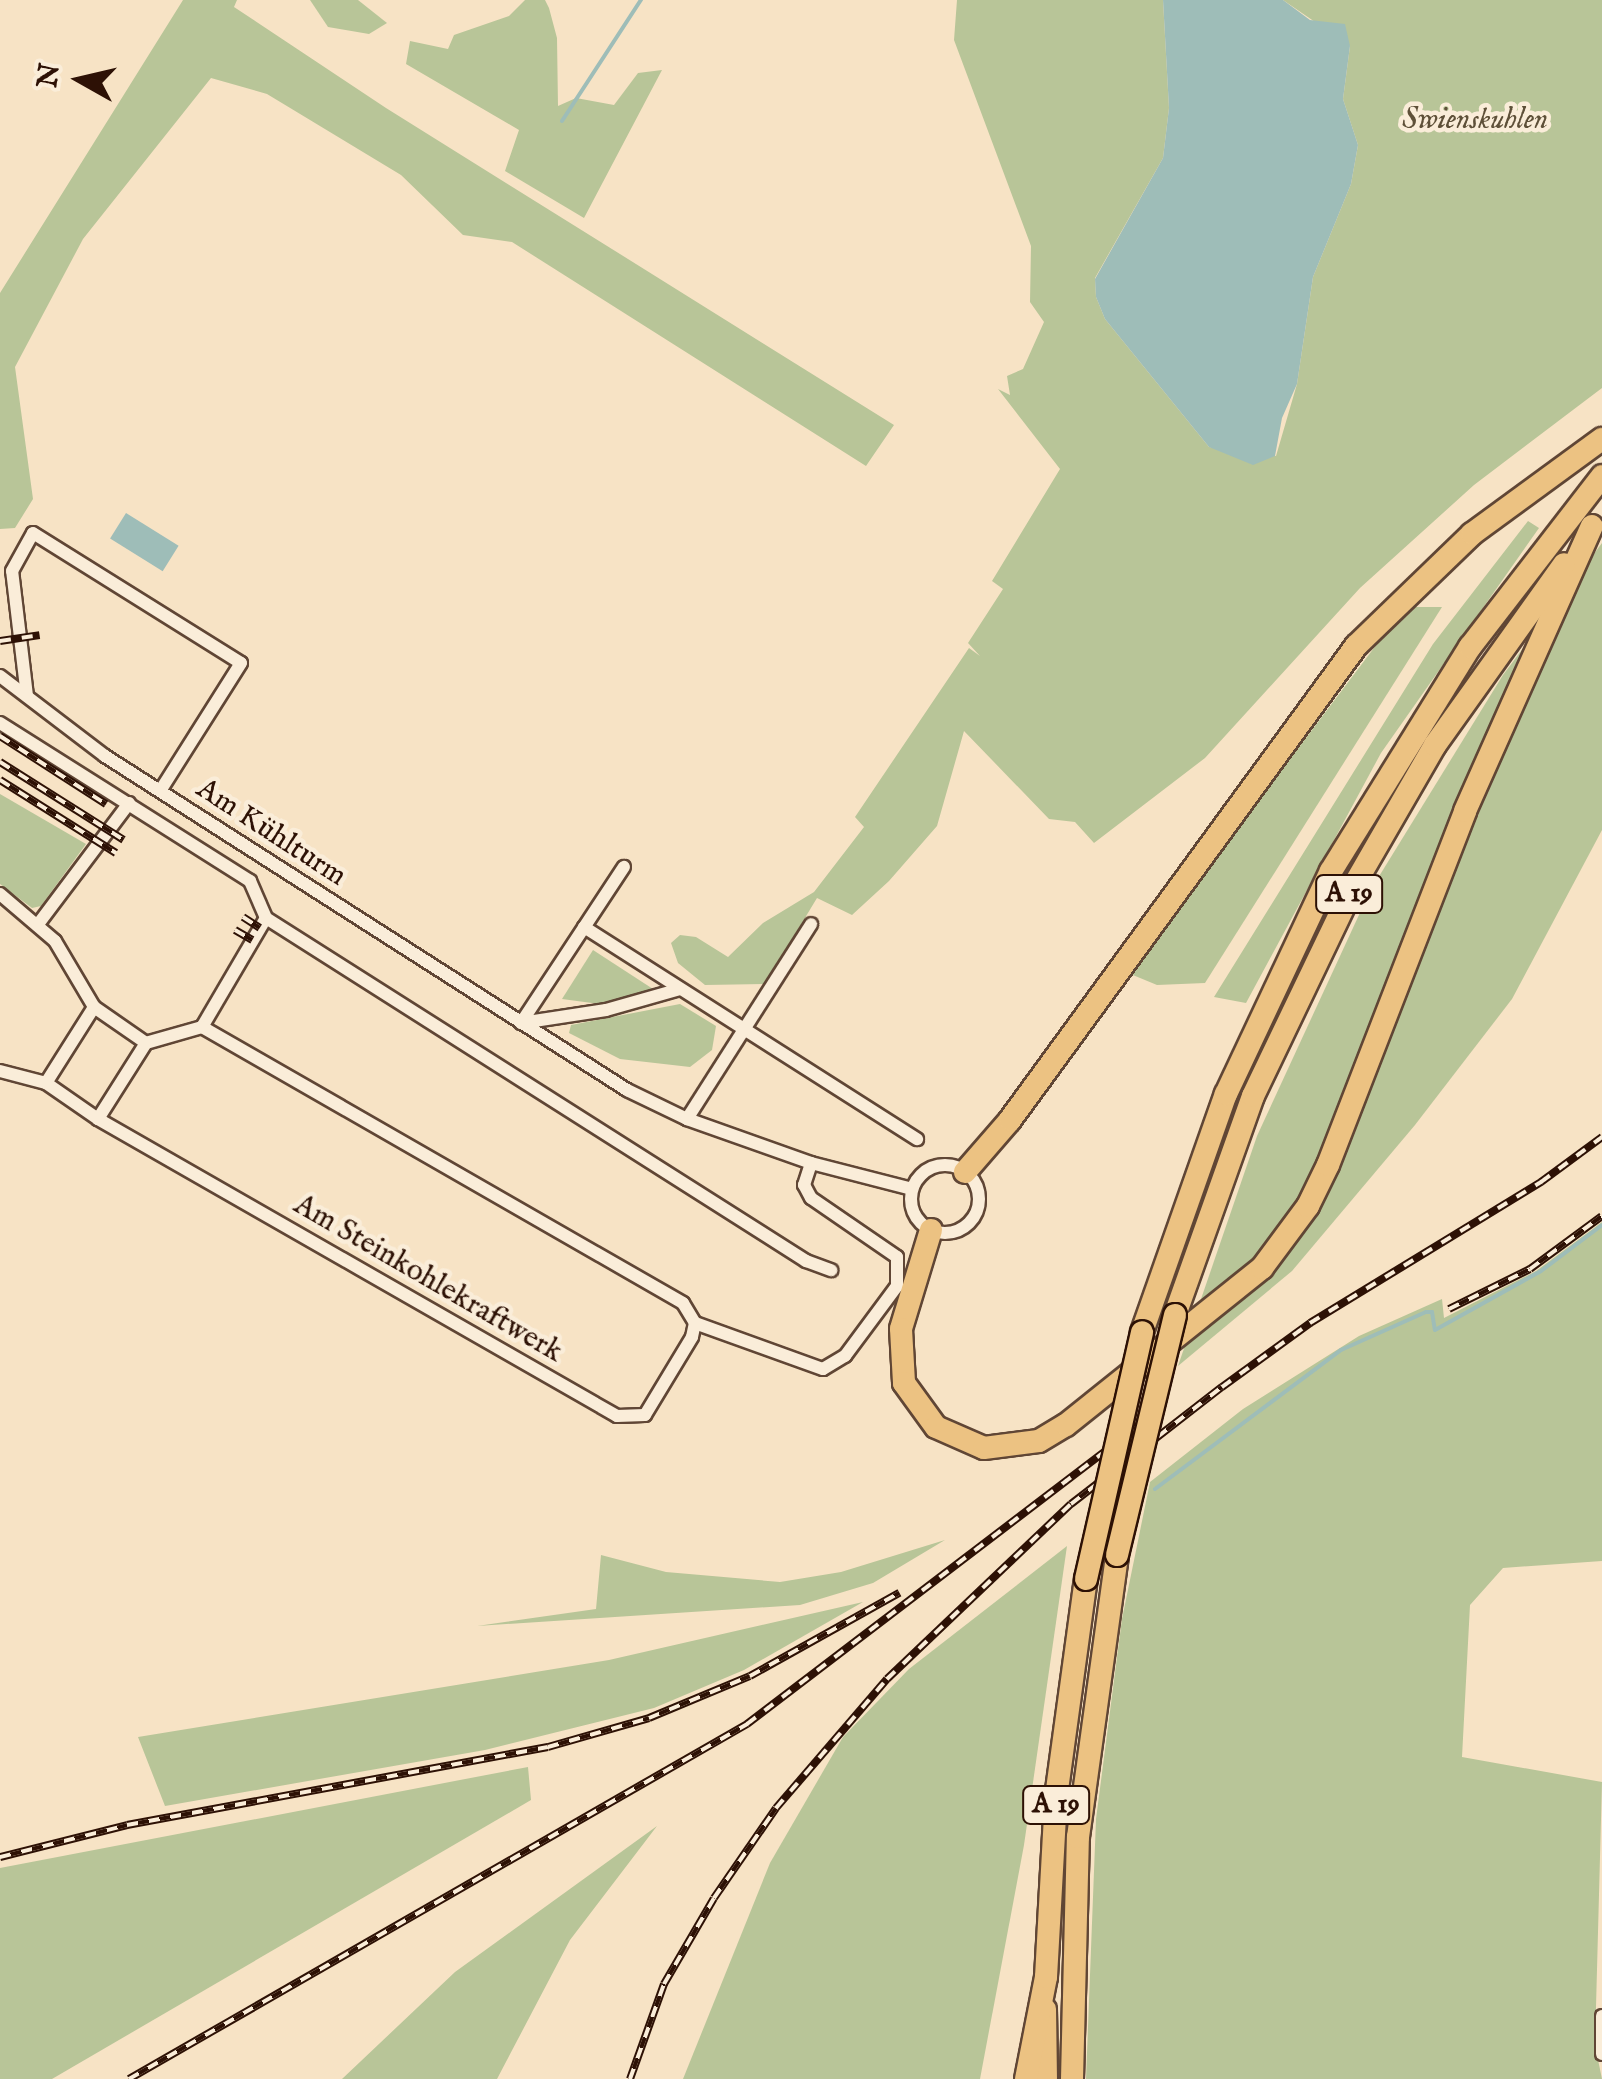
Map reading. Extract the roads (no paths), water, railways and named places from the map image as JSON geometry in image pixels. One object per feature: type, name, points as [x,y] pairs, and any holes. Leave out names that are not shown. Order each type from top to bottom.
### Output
[{"type":"highway","points":[[965,1172],[1010,1120],[1356,646],[1472,534],[1602,439]]},
{"type":"highway","name":"A 19","points":[[1046,1976],[1056,1797],[1086,1579],[1142,1332],[1226,1094],[1330,871],[1470,647],[1602,476]]},
{"type":"highway","points":[[931,1230],[901,1329],[904,1383],[936,1427],[984,1448],[1039,1440],[1066,1425],[1262,1268],[1298,1222],[1328,1165],[1465,811],[1597,521]]},
{"type":"highway","name":"A 19","points":[[1072,2079],[1080,1819],[1116,1555],[1175,1316],[1253,1096],[1352,887],[1435,746],[1597,521]]},
{"type":"highway","points":[[1026,2079],[1046,1976]]},
{"type":"highway","points":[[1046,1976],[1047,2079]]},
{"type":"street","points":[[28,696],[12,571],[33,533],[241,663],[160,791]]},
{"type":"street","name":"Am Kühlturm","points":[[0,676],[160,791],[521,1022],[687,1119],[812,1163],[912,1189]]},
{"type":"street","points":[[0,723],[250,882],[266,918],[806,1262],[831,1270]]},
{"type":"street","points":[[39,923],[129,804]]},
{"type":"street","points":[[521,1022],[624,867]]},
{"type":"street","points":[[0,894],[39,923],[94,1007],[146,1043]]},
{"type":"street","points":[[98,1119],[146,1043],[202,1027],[266,918]]},
{"type":"street","points":[[687,1119],[811,924]]},
{"type":"street","points":[[584,927],[742,1032],[917,1140]]},
{"type":"street","points":[[521,1022],[606,1010],[680,989]]},
{"type":"street","points":[[46,1083],[94,1007]]},
{"type":"street","points":[[202,1027],[683,1303],[696,1322],[823,1369],[845,1356],[897,1286],[896,1257],[811,1198],[804,1185],[812,1163]]},
{"type":"street","name":"Am Steinkohlekraftwerk","points":[[4,1067],[46,1083],[98,1119],[617,1416],[645,1415],[696,1322]]},
{"type":"street","points":[[934,1167],[965,1172],[978,1191],[976,1214],[961,1229],[931,1230],[916,1218],[912,1189],[934,1167]]},
{"type":"street","points":[[1602,2016],[1602,2054]]},
{"type":"water","points":[[1163,0],[1283,0],[1310,20],[1345,24],[1350,46],[1343,99],[1358,145],[1351,184],[1313,277],[1297,384],[1282,418],[1275,456],[1253,465],[1209,447],[1105,319],[1096,297],[1095,279],[1163,158],[1169,108]]},
{"type":"water","points":[[126,513],[179,546],[163,571],[110,538]]},
{"type":"waterway","points":[[562,121],[641,0]]},
{"type":"waterway","points":[[1155,1489],[1341,1350],[1426,1312],[1432,1312],[1435,1330],[1541,1271],[1602,1225]]},
{"type":"railway","points":[[0,641],[40,635]]},
{"type":"railway","points":[[0,736],[106,804]]},
{"type":"railway","points":[[0,762],[124,840]]},
{"type":"railway","points":[[0,780],[116,853]]},
{"type":"railway","points":[[243,917],[260,928]]},
{"type":"railway","points":[[235,930],[252,940]]},
{"type":"railway","points":[[630,2079],[664,1984],[714,1898],[776,1808],[887,1679],[1071,1504],[1222,1387],[1310,1323],[1541,1182],[1602,1137]]},
{"type":"railway","points":[[1449,1309],[1530,1269],[1602,1216]]},
{"type":"railway","points":[[129,2079],[747,1724],[1142,1423]]},
{"type":"railway","points":[[0,1857],[127,1825],[548,1747],[649,1718],[750,1676],[899,1593]]},
{"type":"park label","name":"Swienskuhlen","points":[[1475,120]]}]
